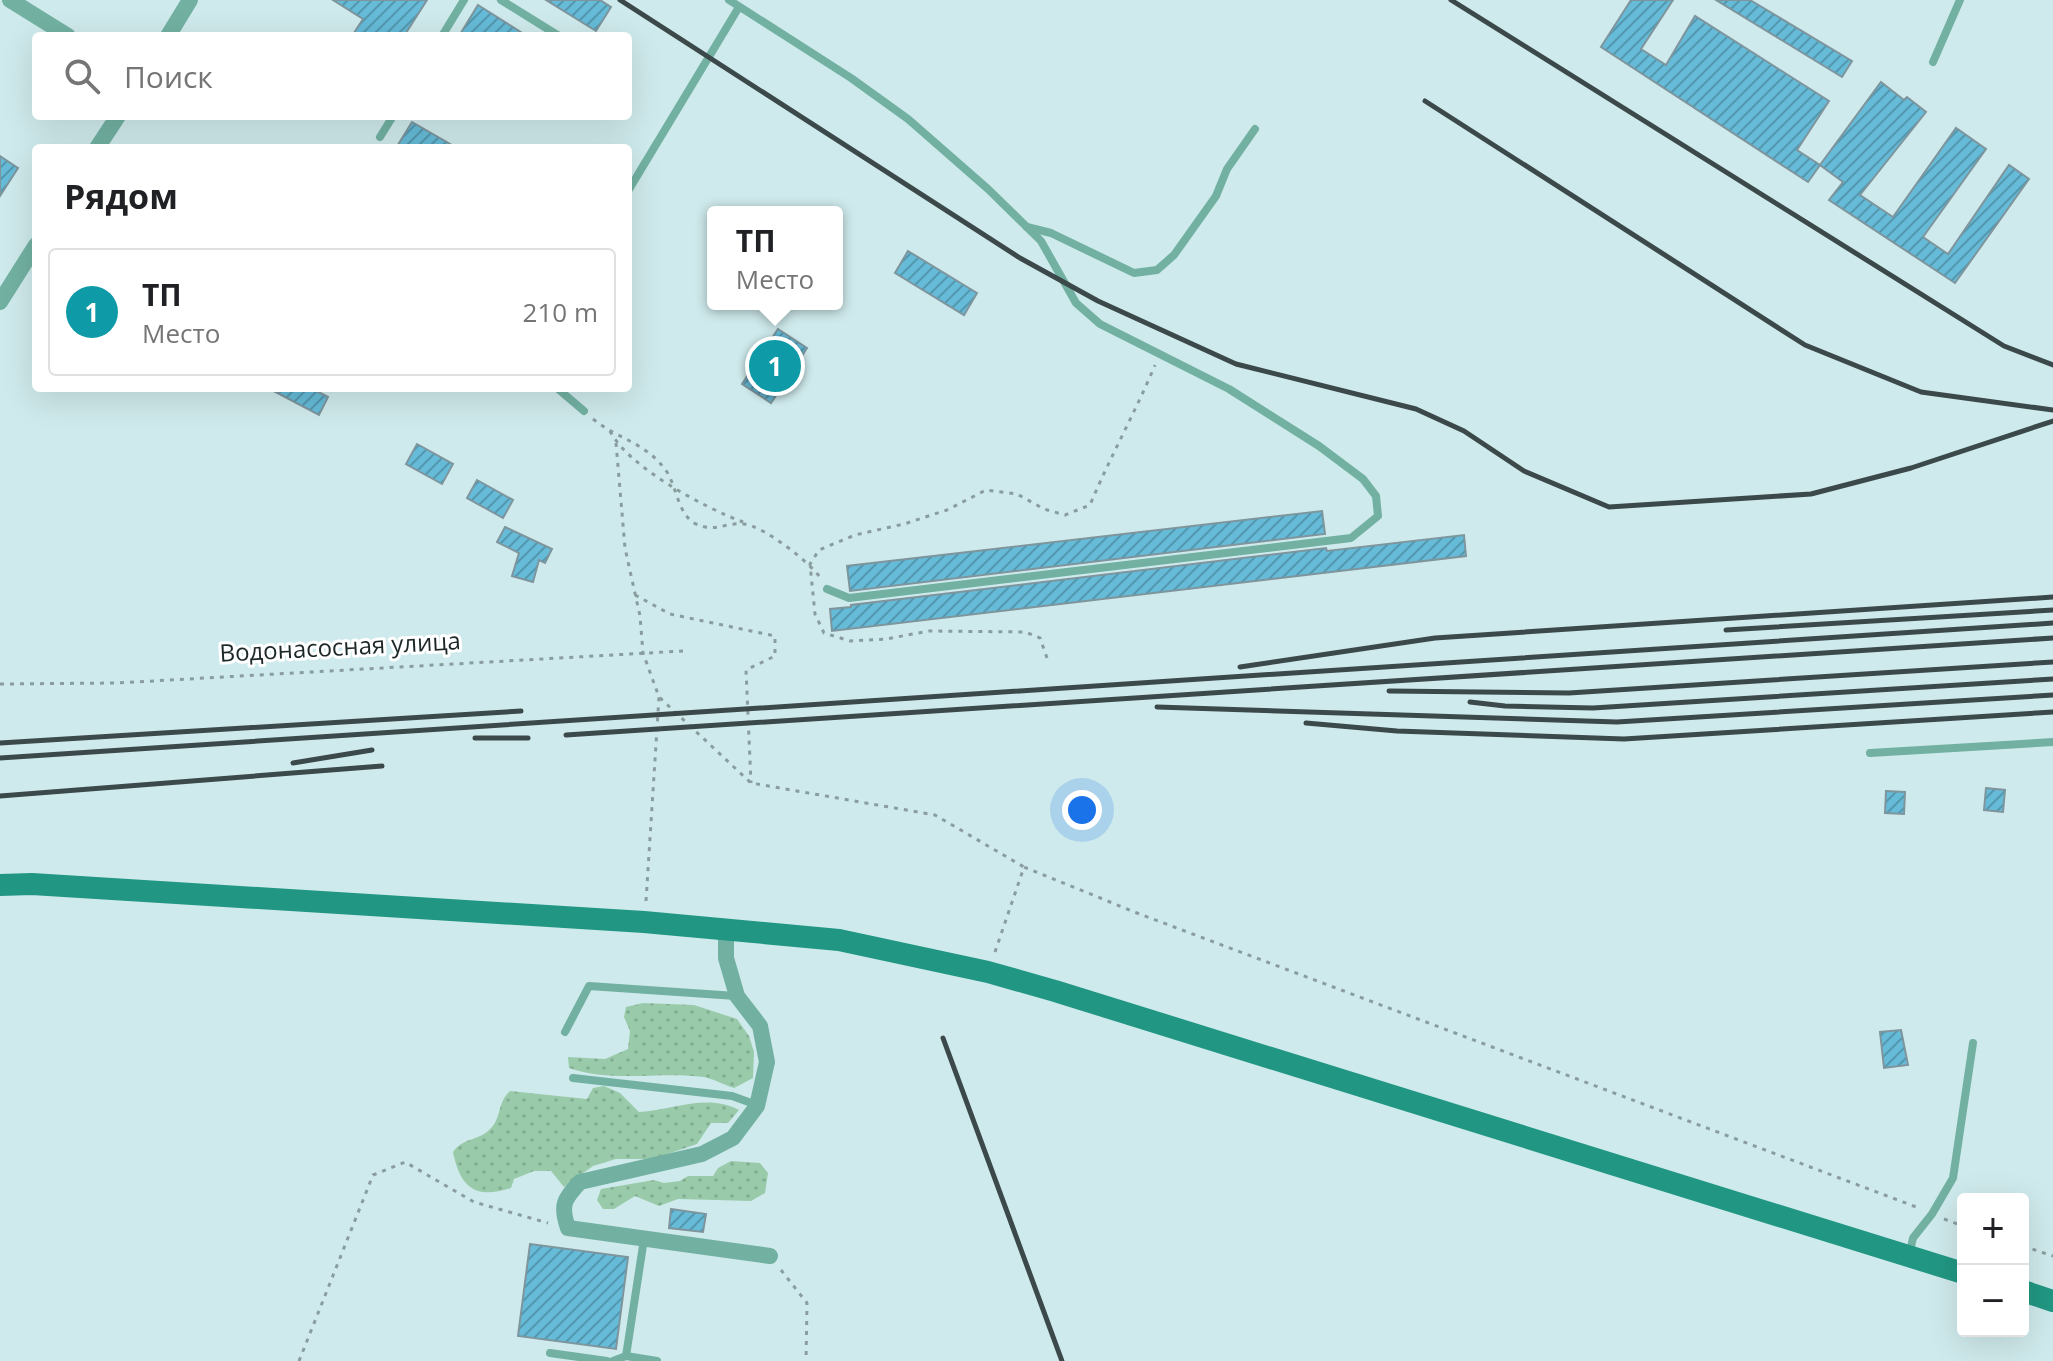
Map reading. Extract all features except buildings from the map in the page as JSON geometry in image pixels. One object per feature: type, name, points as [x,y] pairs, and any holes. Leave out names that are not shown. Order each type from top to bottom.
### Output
[{"type":"street","points":[[10,0],[62,32]]},
{"type":"street","points":[[170,32],[190,0]]},
{"type":"street","points":[[100,144],[115,120]]},
{"type":"street","points":[[0,301],[32,251]]},
{"type":"street","points":[[0,885],[32,884],[644,922],[839,940],[988,972],[1957,1271]]},
{"type":"street","points":[[726,930],[726,958],[737,996],[760,1026],[763,1038],[767,1062],[757,1106],[733,1138],[702,1154],[580,1182],[566,1197],[563,1212],[568,1228],[770,1256]]},
{"type":"street","points":[[2029,1293],[2053,1301]]},
{"type":"lane","points":[[444,32],[464,0]]},
{"type":"lane","points":[[501,0],[553,32]]},
{"type":"lane","points":[[729,0],[851,78],[908,119],[988,189],[1041,241],[1076,303],[1100,324],[1229,389],[1319,446],[1363,479],[1376,496],[1378,516],[1351,538],[849,598],[827,589]]},
{"type":"lane","points":[[1933,62],[1960,0]]},
{"type":"lane","points":[[632,184],[739,7]]},
{"type":"lane","points":[[380,137],[391,120]]},
{"type":"lane","points":[[1026,227],[1051,233],[1134,273],[1157,270],[1174,255],[1216,196],[1227,169],[1255,129]]},
{"type":"lane","points":[[562,392],[584,411]]},
{"type":"lane","points":[[1870,753],[2053,742]]},
{"type":"lane","points":[[565,1032],[589,986],[737,996]]},
{"type":"lane","points":[[1909,1257],[1913,1238],[1932,1214],[1953,1178],[1973,1043]]},
{"type":"lane","points":[[573,1078],[732,1096],[757,1106]]},
{"type":"lane","points":[[626,1356],[644,1239]]},
{"type":"lane","points":[[550,1353],[610,1361],[626,1356],[657,1361]]},
{"type":"path","points":[[1047,658],[1040,638],[1025,632],[929,631],[886,639],[850,641],[824,633],[815,614],[810,564],[819,550],[855,535],[947,510],[986,490],[1017,494],[1044,509],[1065,515],[1090,505],[1160,354]]},
{"type":"path","points":[[584,411],[609,429],[647,449],[667,473],[680,505],[692,522],[713,530],[747,524]]},
{"type":"path","points":[[609,429],[616,443],[625,548],[640,616],[643,653],[659,697],[644,922]]},
{"type":"path","points":[[616,443],[674,489],[712,511],[747,524],[778,541],[810,564],[827,589]]},
{"type":"path","points":[[635,595],[670,614],[775,636],[775,656],[746,670],[751,783]]},
{"type":"path","name":"Водонасосная улица","points":[[0,684],[117,683],[683,651]]},
{"type":"path","points":[[659,697],[751,783],[935,815],[1024,867],[1137,913],[1957,1224]]},
{"type":"path","points":[[988,972],[1024,867]]},
{"type":"path","points":[[299,1361],[373,1175],[405,1162],[474,1202],[568,1228]]},
{"type":"path","points":[[2029,1248],[2053,1256]]},
{"type":"path","points":[[770,1256],[807,1303],[806,1361]]},
{"type":"green space","points":[[643,1003],[694,1005],[737,1019],[749,1036],[754,1052],[753,1078],[734,1088],[704,1077],[602,1075],[569,1068],[568,1057],[605,1059],[628,1049],[630,1031],[624,1017],[626,1007]]},
{"type":"green space","points":[[604,1086],[620,1093],[639,1112],[702,1103],[727,1105],[739,1110],[728,1123],[711,1123],[697,1144],[653,1159],[616,1159],[593,1166],[564,1187],[551,1171],[534,1171],[514,1179],[511,1188],[498,1191],[479,1191],[465,1182],[453,1152],[461,1144],[492,1127],[510,1091],[587,1099],[593,1088]]},
{"type":"green space","points":[[731,1161],[760,1163],[768,1173],[765,1193],[751,1201],[678,1199],[659,1206],[635,1196],[614,1209],[603,1209],[597,1200],[601,1189],[654,1180],[664,1183],[680,1181],[688,1176],[713,1176],[718,1168]]},
{"type":"railway","points":[[620,0],[1020,258],[1098,301],[1236,364],[1416,409],[1464,431],[1524,471],[1609,507],[1811,494],[1911,468],[2053,421]]},
{"type":"railway","points":[[1451,0],[2004,346],[2053,365]]},
{"type":"railway","points":[[1425,101],[1805,345],[1921,392],[2053,410]]},
{"type":"railway","points":[[1240,667],[1435,638],[2053,597]]},
{"type":"railway","points":[[1726,630],[2053,610]]},
{"type":"railway","points":[[0,758],[2053,623]]},
{"type":"railway","points":[[566,735],[2053,638]]},
{"type":"railway","points":[[1389,691],[1569,693],[2053,662]]},
{"type":"railway","points":[[1470,702],[1593,708],[2053,679]]},
{"type":"railway","points":[[1157,707],[1617,722],[2053,695]]},
{"type":"railway","points":[[0,743],[521,711]]},
{"type":"railway","points":[[1306,723],[1397,731],[1624,739],[2053,712]]},
{"type":"railway","points":[[475,738],[528,738]]},
{"type":"railway","points":[[293,763],[372,750]]},
{"type":"railway","points":[[0,796],[382,766]]},
{"type":"railway","points":[[943,1038],[1062,1361]]},
{"type":"place","name":"ТП","points":[[775,366]]}]
